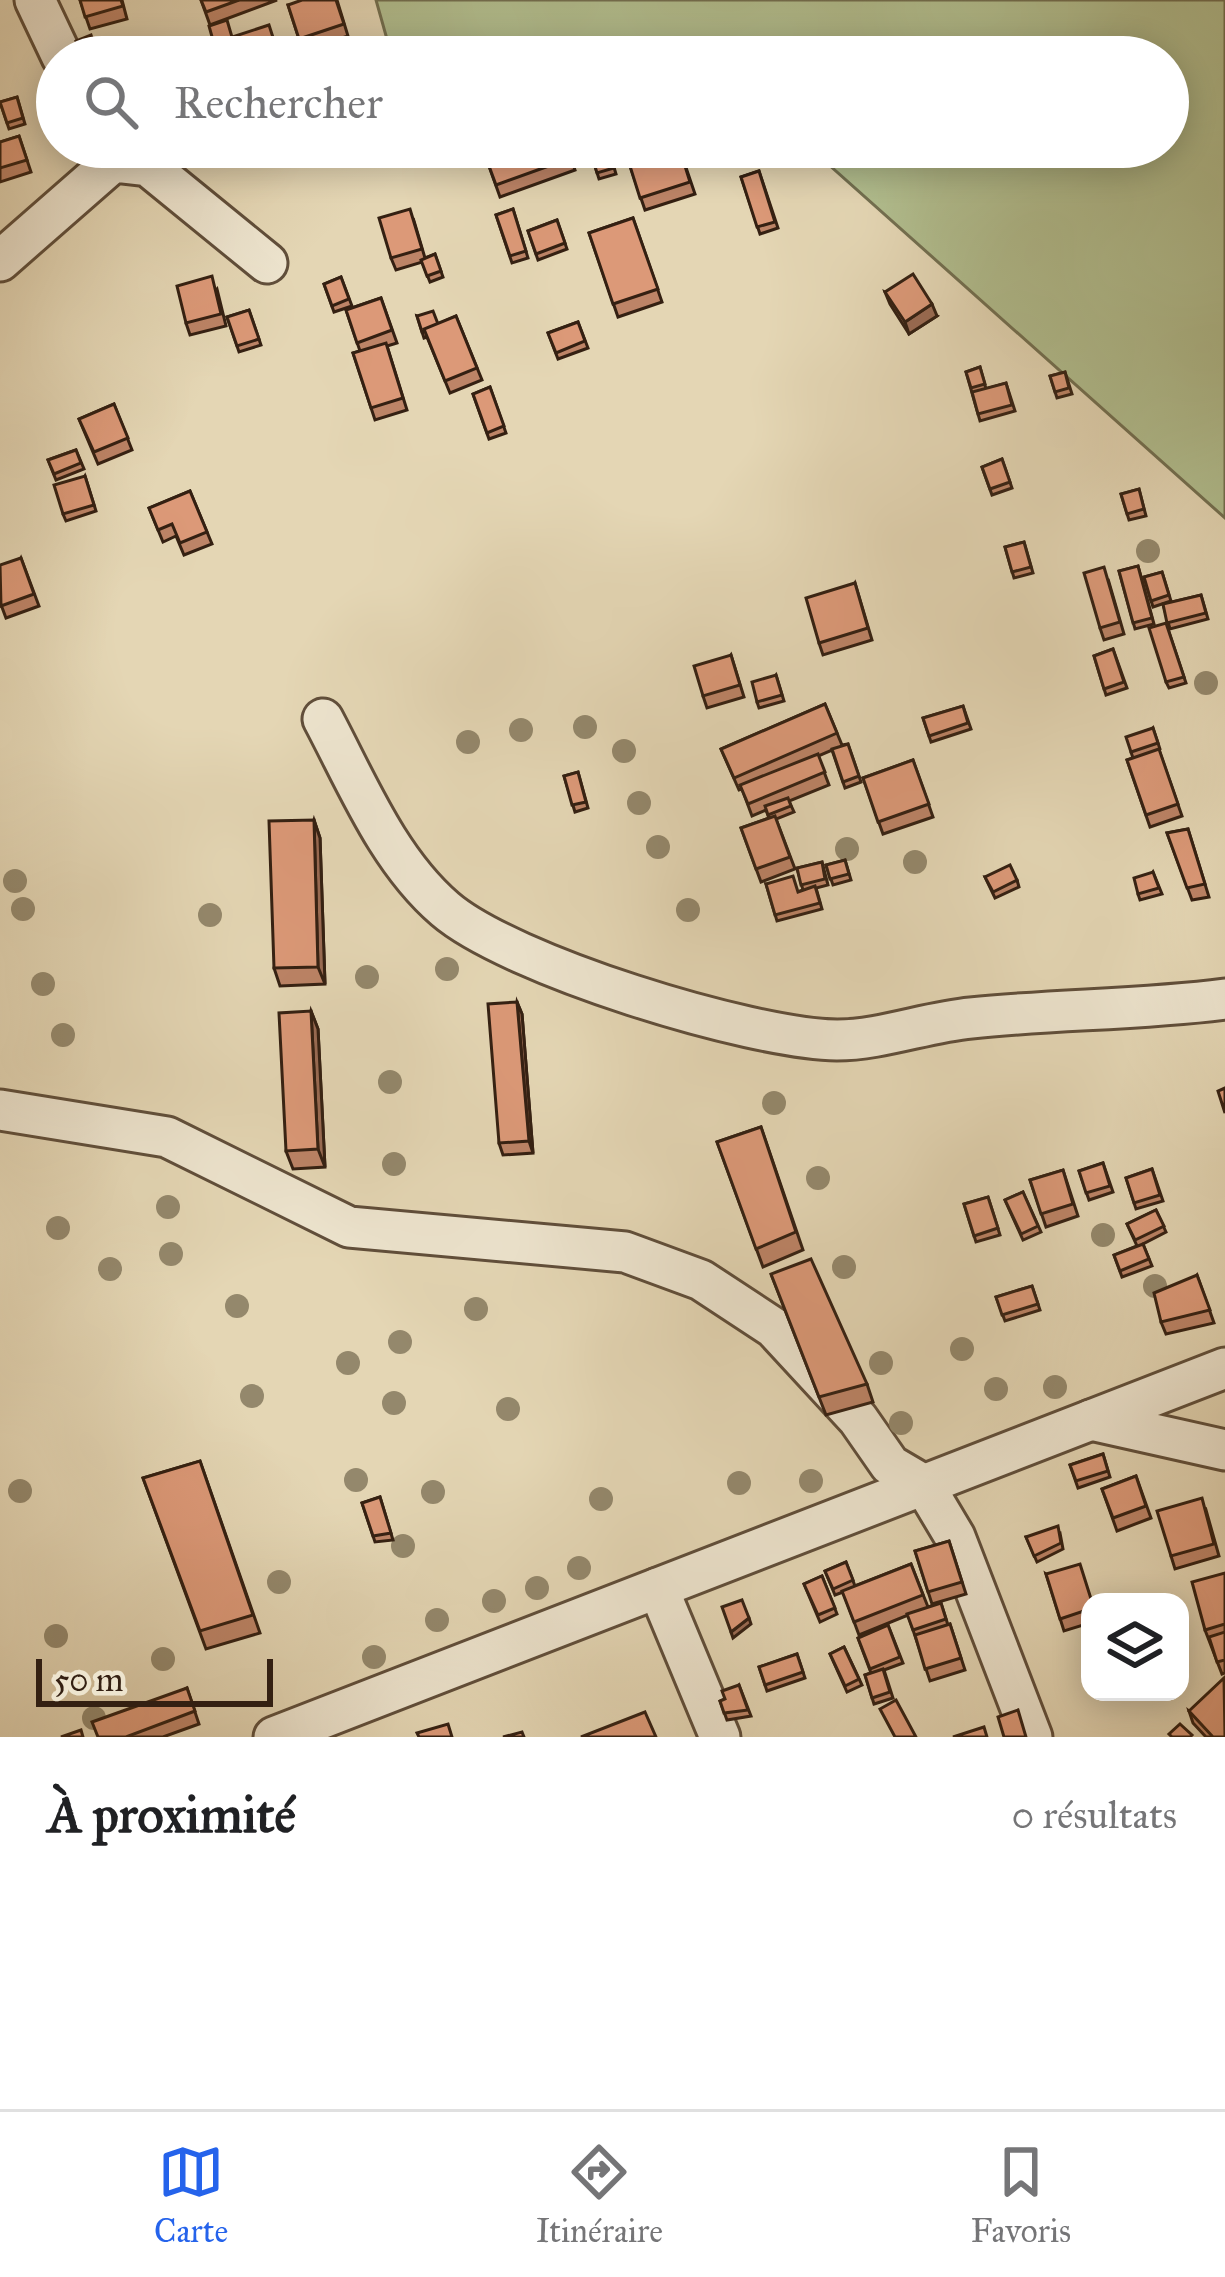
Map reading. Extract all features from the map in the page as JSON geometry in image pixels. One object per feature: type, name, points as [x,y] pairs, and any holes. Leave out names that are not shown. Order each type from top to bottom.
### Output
[{"type":"street","points":[[35,0],[52,36]]},
{"type":"street","points":[[0,261],[95,168]]},
{"type":"street","points":[[150,168],[267,262]]},
{"type":"street","points":[[323,719],[385,836],[444,909],[517,956],[743,1028],[839,1040],[971,1018],[1144,1010],[1225,999]]},
{"type":"street","points":[[0,1110],[167,1137],[350,1227],[625,1252],[701,1280],[774,1328],[858,1419],[890,1465],[924,1485],[955,1537],[1031,1737]]},
{"type":"street","points":[[274,1737],[365,1720],[658,1588],[1225,1368]]},
{"type":"street","points":[[1091,1420],[1225,1450]]},
{"type":"street","points":[[658,1588],[719,1737]]},
{"type":"green space","points":[[376,0],[1225,0],[1225,518],[833,168],[1189,168],[1189,36],[386,36]]},
{"type":"building","points":[[80,0],[121,0],[123,6],[85,17]]},
{"type":"building","points":[[201,0],[239,0],[206,12]]},
{"type":"building","points":[[336,0],[344,24],[298,36],[288,5]]},
{"type":"building","points":[[227,20],[232,36],[212,36],[209,26]]},
{"type":"building","points":[[269,25],[273,36],[235,36]]},
{"type":"building","points":[[17,97],[23,118],[7,123],[0,102]]},
{"type":"building","points":[[19,136],[27,160],[0,168],[0,142]]},
{"type":"building","points":[[490,168],[543,168],[496,185]]},
{"type":"building","points":[[631,168],[686,168],[690,182],[640,198]]},
{"type":"building","points":[[759,171],[775,222],[757,227],[741,177]]},
{"type":"building","points":[[410,209],[422,249],[391,258],[379,218]]},
{"type":"building","points":[[513,209],[526,251],[510,256],[496,215]]},
{"type":"building","points":[[633,218],[658,289],[613,304],[589,233]]},
{"type":"building","points":[[557,220],[565,243],[536,254],[528,231]]},
{"type":"building","points":[[435,254],[441,271],[427,276],[421,260]]},
{"type":"building","points":[[913,274],[932,304],[905,322],[885,292]]},
{"type":"building","points":[[212,276],[221,314],[186,323],[177,286]]},
{"type":"building","points":[[341,277],[349,299],[332,306],[324,284]]},
{"type":"building","points":[[381,298],[392,330],[357,343],[346,310]]},
{"type":"building","points":[[249,310],[259,339],[237,346],[227,317]]},
{"type":"building","points":[[433,311],[438,324],[422,332],[417,316]]},
{"type":"building","points":[[456,316],[477,368],[445,381],[424,329]]},
{"type":"building","points":[[578,322],[585,341],[556,353],[548,333]]},
{"type":"building","points":[[386,343],[403,398],[371,408],[353,353]]},
{"type":"building","points":[[980,367],[985,384],[971,388],[966,372]]},
{"type":"building","points":[[1065,372],[1069,388],[1055,392],[1050,376]]},
{"type":"building","points":[[1006,383],[1012,405],[978,414],[972,392]]},
{"type":"building","points":[[490,387],[504,426],[487,433],[473,394]]},
{"type":"building","points":[[114,404],[128,438],[94,452],[79,419]]},
{"type":"building","points":[[76,450],[81,463],[54,474],[48,460]]},
{"type":"building","points":[[1002,459],[1010,482],[990,489],[982,467]]},
{"type":"building","points":[[85,476],[94,505],[63,514],[54,485]]},
{"type":"building","points":[[1139,489],[1144,509],[1127,514],[1121,494]]},
{"type":"building","points":[[190,491],[207,532],[180,543],[172,524],[158,530],[149,508]]},
{"type":"building","points":[[1024,542],[1031,567],[1012,572],[1005,547]]},
{"type":"building","points":[[21,558],[34,594],[1,606],[0,565]]},
{"type":"building","points":[[1138,566],[1152,618],[1133,623],[1119,571]]},
{"type":"building","points":[[1104,567],[1120,622],[1100,628],[1084,573]]},
{"type":"building","points":[[1162,572],[1169,595],[1151,601],[1144,577]]},
{"type":"building","points":[[855,583],[868,628],[819,643],[806,598]]},
{"type":"building","points":[[1201,595],[1206,613],[1167,623],[1163,604]]},
{"type":"building","points":[[1166,623],[1184,677],[1166,682],[1149,628]]},
{"type":"building","points":[[1113,649],[1124,682],[1104,689],[1094,656]]},
{"type":"building","points":[[731,655],[740,685],[703,696],[694,666]]},
{"type":"building","points":[[776,675],[782,695],[757,702],[752,682]]},
{"type":"building","points":[[825,704],[837,733],[734,778],[721,749]]},
{"type":"building","points":[[963,706],[968,723],[929,736],[923,718]]},
{"type":"building","points":[[1153,728],[1158,743],[1131,752],[1126,737]]},
{"type":"building","points":[[848,744],[859,776],[843,782],[832,749]]},
{"type":"building","points":[[1159,749],[1178,804],[1146,815],[1127,760]]},
{"type":"building","points":[[818,754],[825,772],[748,804],[740,785]]},
{"type":"building","points":[[913,760],[929,804],[878,822],[863,778]]},
{"type":"building","points":[[578,772],[586,802],[572,805],[564,776]]},
{"type":"building","points":[[788,798],[791,806],[768,815],[765,806]]},
{"type":"building","points":[[775,816],[790,857],[756,869],[741,828]]},
{"type":"building","points":[[314,820],[318,967],[274,968],[269,821]]},
{"type":"building","points":[[1188,829],[1205,884],[1187,888],[1167,833]]},
{"type":"building","points":[[845,860],[849,874],[830,879],[826,865]]},
{"type":"building","points":[[822,862],[825,879],[801,885],[797,868]]},
{"type":"building","points":[[1010,865],[1017,880],[993,892],[985,877]]},
{"type":"building","points":[[1153,872],[1159,888],[1138,894],[1134,878]]},
{"type":"building","points":[[793,876],[798,892],[815,886],[820,903],[775,915],[766,884]]},
{"type":"building","points":[[517,1002],[529,1141],[499,1143],[488,1004]]},
{"type":"building","points":[[311,1011],[318,1149],[286,1151],[279,1013]]},
{"type":"building","points":[[761,1127],[796,1232],[756,1249],[717,1142]]},
{"type":"building","points":[[1103,1163],[1110,1186],[1086,1193],[1079,1171]]},
{"type":"building","points":[[1152,1169],[1160,1195],[1134,1203],[1126,1178]]},
{"type":"building","points":[[1063,1170],[1073,1204],[1041,1214],[1030,1180]]},
{"type":"building","points":[[1023,1192],[1038,1226],[1021,1234],[1005,1200]]},
{"type":"building","points":[[988,1197],[998,1228],[974,1236],[964,1204]]},
{"type":"building","points":[[1156,1210],[1164,1226],[1135,1240],[1127,1224]]},
{"type":"building","points":[[1143,1244],[1149,1259],[1120,1271],[1114,1255]]},
{"type":"building","points":[[811,1259],[867,1384],[819,1397],[771,1274]]},
{"type":"building","points":[[1197,1275],[1210,1310],[1161,1322],[1154,1293]]},
{"type":"building","points":[[1032,1286],[1038,1304],[1002,1315],[996,1297]]},
{"type":"building","points":[[1103,1454],[1108,1471],[1076,1481],[1070,1465]]},
{"type":"building","points":[[200,1461],[253,1615],[200,1631],[143,1478]]},
{"type":"building","points":[[1136,1476],[1146,1506],[1113,1518],[1102,1489]]},
{"type":"building","points":[[380,1497],[391,1533],[373,1536],[362,1503]]},
{"type":"building","points":[[1202,1498],[1214,1544],[1171,1556],[1157,1511]]},
{"type":"building","points":[[1058,1526],[1061,1543],[1034,1556],[1026,1537]]},
{"type":"building","points":[[949,1541],[962,1582],[928,1592],[915,1551]]},
{"type":"building","points":[[846,1562],[853,1580],[833,1589],[825,1571]]},
{"type":"building","points":[[911,1564],[923,1595],[854,1622],[842,1591]]},
{"type":"building","points":[[1080,1564],[1089,1593],[1081,1593],[1081,1612],[1060,1619],[1046,1574]]},
{"type":"building","points":[[1225,1573],[1225,1624],[1205,1630],[1192,1582]]},
{"type":"building","points":[[822,1576],[835,1608],[818,1615],[804,1584]]},
{"type":"building","points":[[742,1600],[749,1618],[731,1632],[722,1607]]},
{"type":"building","points":[[941,1603],[946,1619],[913,1630],[907,1614]]},
{"type":"building","points":[[950,1624],[961,1658],[925,1669],[915,1635]]},
{"type":"building","points":[[888,1625],[900,1657],[870,1669],[858,1638]]},
{"type":"building","points":[[1225,1632],[1225,1660],[1217,1662],[1209,1637]]},
{"type":"building","points":[[844,1647],[859,1679],[845,1686],[830,1654]]},
{"type":"building","points":[[797,1654],[803,1672],[765,1685],[759,1667]]},
{"type":"building","points":[[883,1669],[890,1692],[872,1698],[865,1675]]},
{"type":"building","points":[[1224,1678],[1225,1737],[1213,1737],[1189,1711]]},
{"type":"building","points":[[739,1685],[748,1710],[724,1713],[722,1691]]},
{"type":"building","points":[[187,1688],[195,1711],[126,1737],[98,1737],[92,1722]]},
{"type":"building","points":[[896,1700],[916,1737],[895,1737],[880,1709]]},
{"type":"building","points":[[1018,1710],[1026,1737],[1004,1737],[998,1717]]},
{"type":"building","points":[[645,1712],[656,1737],[581,1737]]},
{"type":"building","points":[[448,1724],[452,1737],[419,1737],[417,1733]]},
{"type":"building","points":[[1180,1724],[1192,1735],[1190,1737],[1169,1734]]},
{"type":"building","points":[[984,1727],[987,1737],[953,1737]]}]
